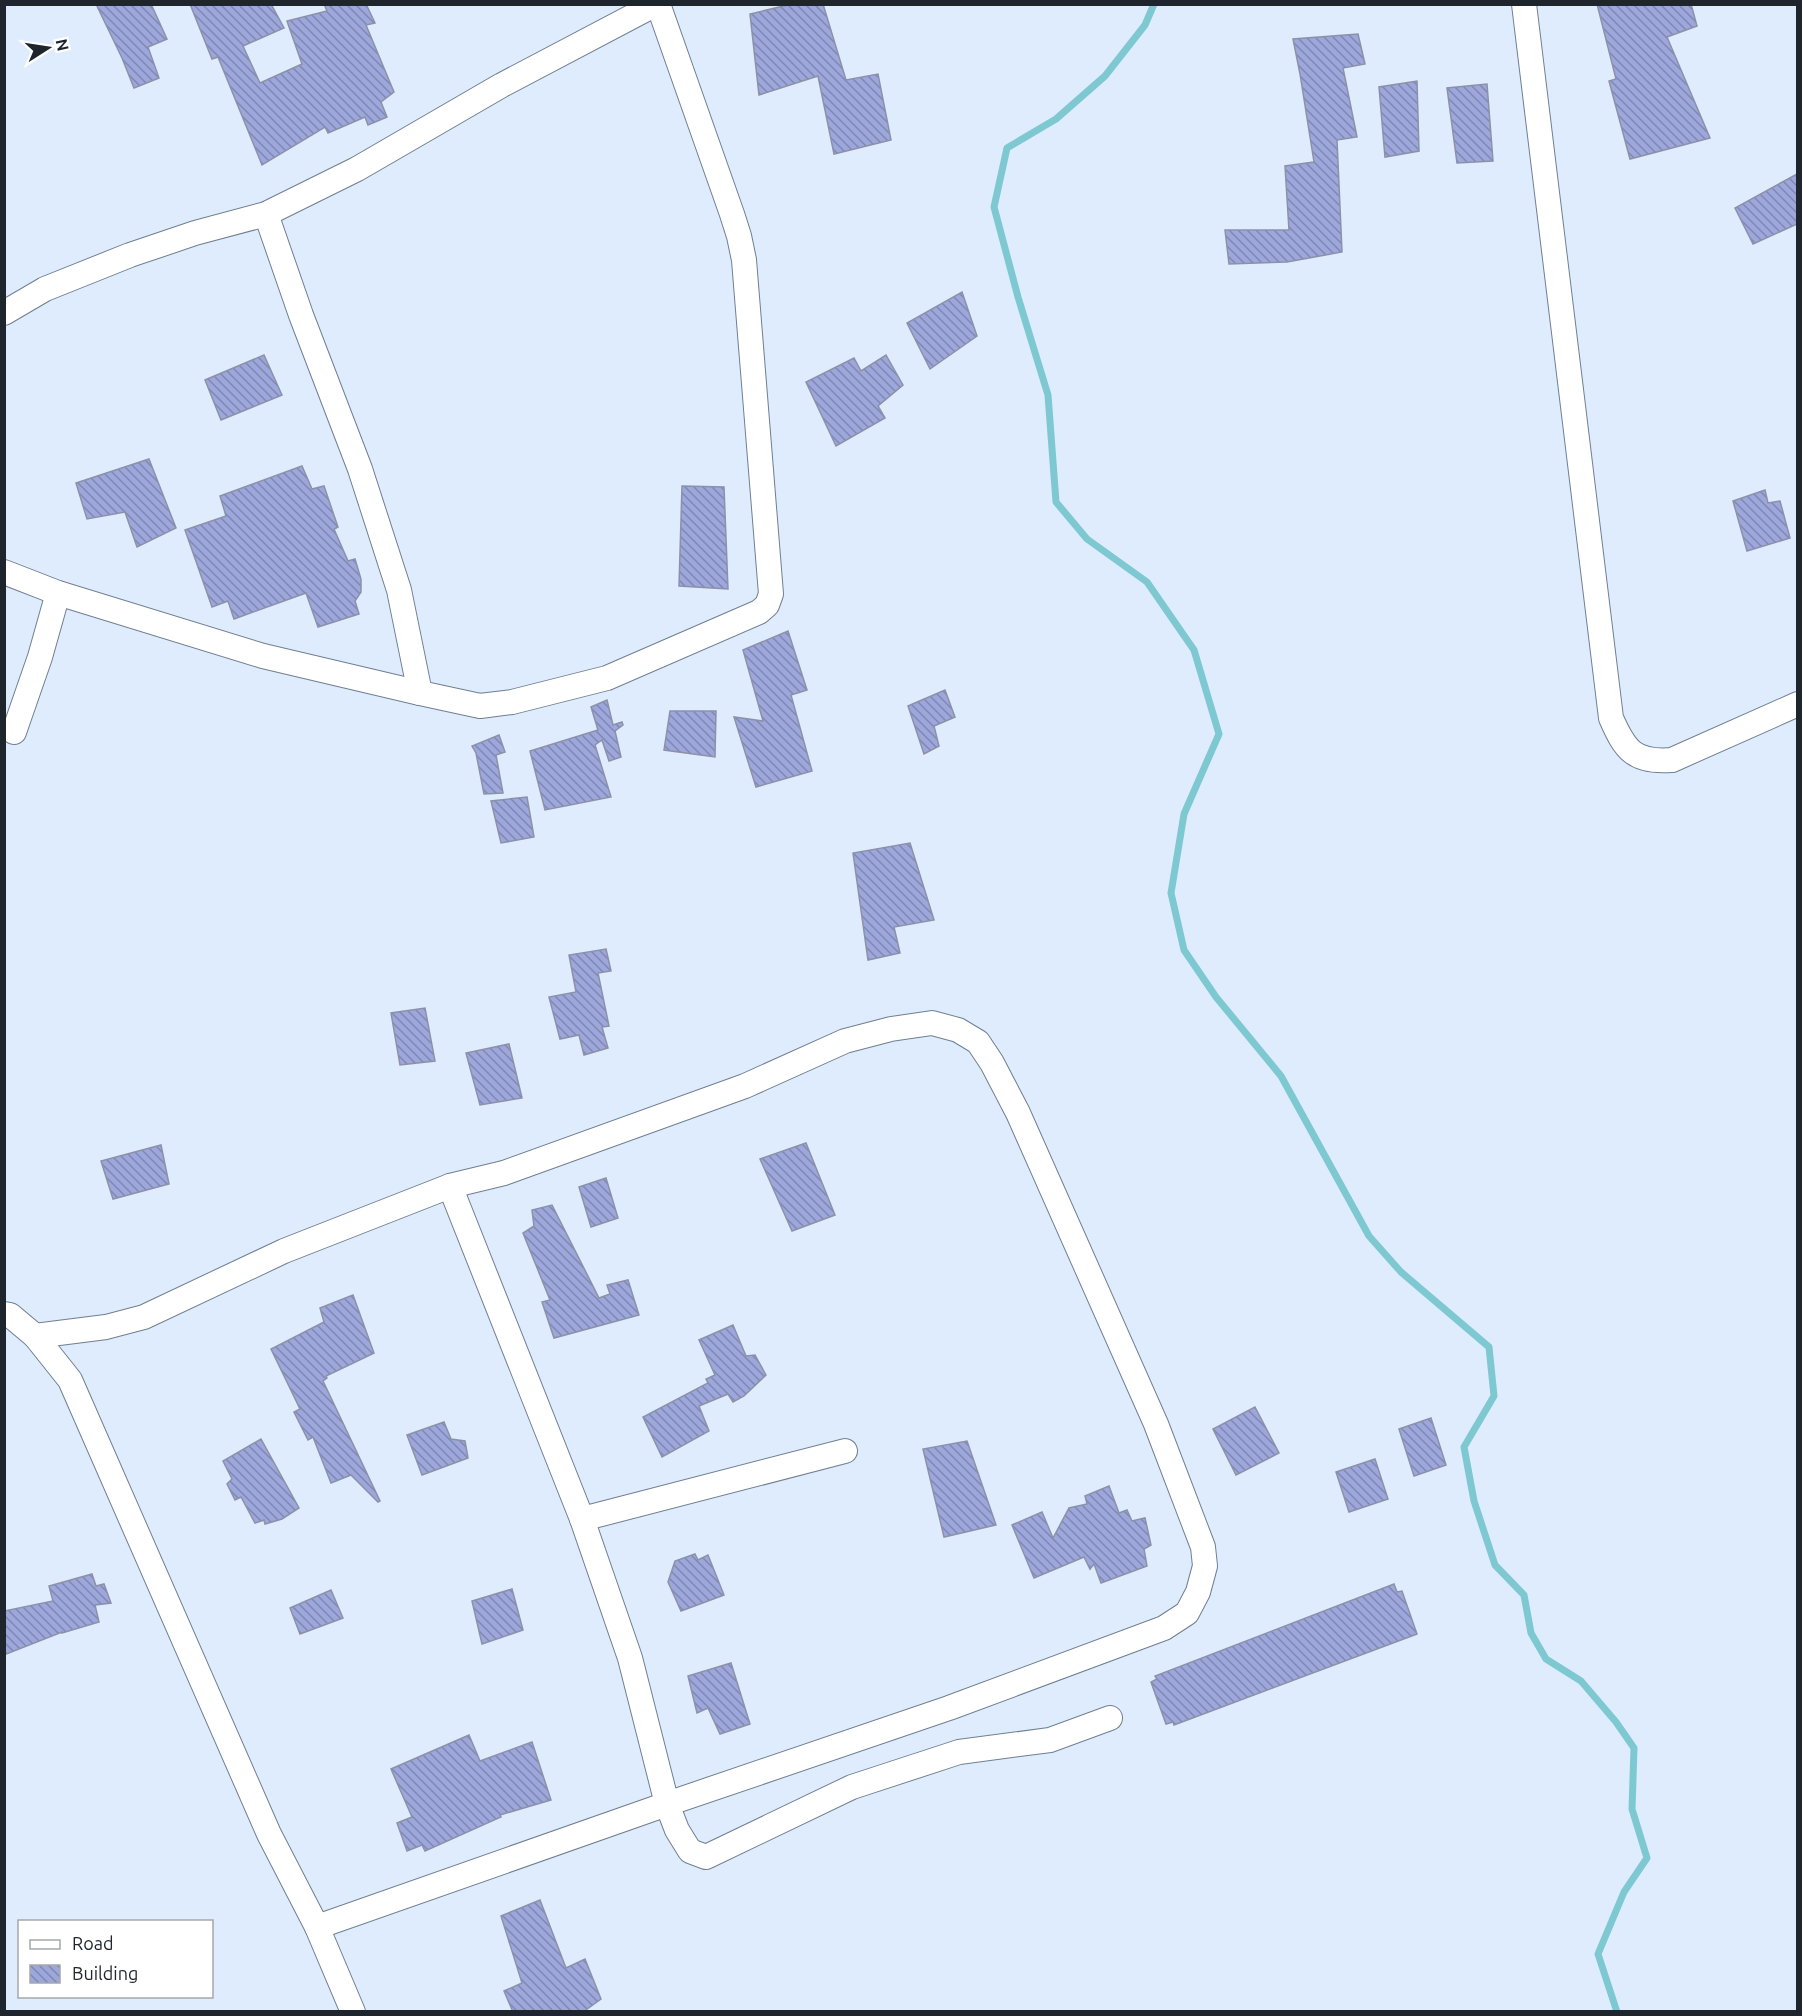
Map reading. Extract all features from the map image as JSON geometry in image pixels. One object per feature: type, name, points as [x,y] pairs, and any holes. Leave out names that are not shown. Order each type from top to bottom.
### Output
[{"type":"street","points":[[4,313],[45,289],[130,255],[195,233],[266,214],[357,169],[502,85],[657,4],[732,214],[741,248],[771,594],[767,605],[759,612],[607,678],[512,702],[480,706],[263,656],[58,593],[4,572]]},
{"type":"street","points":[[1524,4],[1611,718],[1621,740],[1639,757],[1653,761],[1672,760],[1797,704]]},
{"type":"street","points":[[266,214],[301,315],[364,480],[399,590],[420,693]]},
{"type":"street","points":[[14,732],[40,657],[58,593]]},
{"type":"street","points":[[35,1336],[106,1327],[144,1317],[284,1251],[450,1186],[504,1173],[745,1086],[846,1041],[891,1029],[932,1023],[958,1030],[978,1042],[992,1063],[1018,1113],[1156,1424],[1203,1548],[1204,1566],[1198,1592],[1187,1613],[1164,1628],[949,1708],[666,1804],[317,1927]]},
{"type":"street","points":[[450,1186],[582,1519],[630,1658],[666,1804],[677,1830],[690,1851],[706,1857],[852,1787],[959,1752],[1050,1740],[1110,1719]]},
{"type":"street","points":[[4,1314],[10,1315],[35,1336],[70,1380],[269,1833],[317,1927],[353,2012]]},
{"type":"street","points":[[582,1519],[845,1451]]},
{"type":"building","points":[[96,4],[151,4],[167,39],[148,47],[159,78],[134,88]]},
{"type":"building","points":[[190,4],[271,4],[284,28],[243,46],[260,83],[302,64],[287,21],[327,11],[324,4],[366,4],[375,23],[366,25],[394,92],[381,102],[387,117],[368,125],[365,117],[328,133],[325,127],[262,165],[218,57],[212,59]]},
{"type":"building","points":[[792,4],[823,4],[846,80],[878,74],[891,140],[834,154],[818,76],[759,95],[750,14]]},
{"type":"building","points":[[1597,4],[1691,4],[1697,26],[1667,37],[1710,138],[1630,159],[1609,81],[1616,79]]},
{"type":"building","points":[[1358,34],[1365,64],[1343,68],[1357,137],[1337,140],[1342,252],[1287,262],[1229,264],[1225,230],[1289,230],[1285,166],[1314,162],[1293,39]]},
{"type":"building","points":[[1417,81],[1419,151],[1385,157],[1379,87]]},
{"type":"building","points":[[1487,84],[1493,161],[1457,163],[1447,88]]},
{"type":"building","points":[[1797,174],[1797,224],[1753,244],[1735,208]]},
{"type":"building","points":[[962,292],[977,336],[930,369],[907,323]]},
{"type":"building","points":[[264,355],[282,395],[221,420],[205,380]]},
{"type":"building","points":[[886,355],[903,385],[878,406],[885,418],[836,446],[806,382],[854,358],[861,371]]},
{"type":"building","points":[[149,459],[176,528],[137,547],[125,512],[87,519],[76,483]]},
{"type":"building","points":[[302,466],[312,489],[324,486],[338,527],[334,529],[348,561],[355,559],[361,579],[361,592],[355,601],[359,614],[318,627],[306,593],[234,619],[228,601],[212,607],[185,530],[226,516],[220,496]]},
{"type":"building","points":[[682,486],[724,487],[728,589],[679,586]]},
{"type":"building","points":[[1765,490],[1768,503],[1780,501],[1790,538],[1747,551],[1733,501]]},
{"type":"building","points":[[788,631],[807,690],[791,695],[812,771],[756,787],[734,717],[763,721],[743,650]]},
{"type":"building","points":[[945,690],[955,717],[934,726],[939,746],[924,754],[908,706]]},
{"type":"building","points":[[607,700],[613,725],[622,722],[623,725],[615,731],[621,757],[609,761],[602,740],[595,745],[611,797],[545,810],[530,751],[598,730],[591,707]]},
{"type":"building","points":[[670,711],[716,711],[715,757],[664,750]]},
{"type":"building","points":[[499,735],[505,752],[496,755],[503,793],[484,794],[476,753],[472,746]]},
{"type":"building","points":[[527,797],[534,837],[501,843],[491,801]]},
{"type":"building","points":[[910,843],[934,920],[894,927],[900,953],[868,960],[853,853]]},
{"type":"building","points":[[606,949],[611,971],[598,973],[609,1026],[602,1027],[608,1048],[584,1055],[579,1035],[560,1039],[549,997],[576,992],[569,955]]},
{"type":"building","points":[[425,1008],[435,1061],[400,1065],[391,1013]]},
{"type":"building","points":[[509,1044],[522,1098],[480,1105],[466,1053]]},
{"type":"building","points":[[806,1143],[835,1215],[792,1231],[760,1159]]},
{"type":"building","points":[[161,1145],[169,1184],[113,1199],[101,1161]]},
{"type":"building","points":[[606,1178],[618,1218],[591,1227],[579,1187]]},
{"type":"building","points":[[552,1205],[599,1298],[610,1294],[607,1285],[628,1280],[639,1315],[554,1338],[542,1302],[550,1300],[523,1233],[534,1226],[532,1210]]},
{"type":"building","points":[[353,1295],[374,1353],[326,1376],[327,1378],[323,1381],[380,1501],[378,1502],[351,1475],[331,1483],[313,1437],[308,1440],[294,1412],[300,1409],[271,1349],[324,1322],[320,1308]]},
{"type":"building","points":[[733,1325],[746,1356],[755,1355],[766,1375],[744,1396],[733,1402],[728,1394],[699,1406],[709,1431],[662,1457],[643,1417],[708,1383],[706,1379],[715,1375],[699,1340]]},
{"type":"building","points":[[1255,1407],[1279,1453],[1236,1475],[1213,1429]]},
{"type":"building","points":[[1431,1418],[1446,1465],[1414,1476],[1399,1429]]},
{"type":"building","points":[[444,1422],[451,1439],[465,1441],[468,1458],[422,1475],[407,1435]]},
{"type":"building","points":[[261,1439],[299,1508],[282,1519],[265,1524],[264,1520],[255,1523],[241,1497],[235,1500],[227,1484],[232,1479],[223,1461]]},
{"type":"building","points":[[967,1441],[996,1525],[944,1537],[923,1449]]},
{"type":"building","points":[[1375,1459],[1388,1499],[1349,1512],[1336,1472]]},
{"type":"building","points":[[1109,1486],[1119,1513],[1127,1510],[1132,1521],[1145,1518],[1151,1545],[1144,1549],[1147,1566],[1101,1583],[1094,1564],[1090,1569],[1084,1557],[1034,1578],[1012,1525],[1042,1512],[1053,1538],[1069,1508],[1087,1504],[1085,1496]]},
{"type":"building","points":[[695,1554],[698,1560],[708,1555],[724,1595],[681,1611],[668,1582],[675,1561]]},
{"type":"building","points":[[92,1574],[96,1586],[104,1584],[111,1603],[95,1605],[99,1622],[62,1632],[4,1655],[4,1611],[53,1601],[49,1586]]},
{"type":"building","points":[[1394,1584],[1397,1592],[1402,1591],[1417,1634],[1174,1725],[1173,1722],[1166,1724],[1151,1682],[1157,1679],[1155,1676]]},
{"type":"building","points":[[512,1589],[523,1630],[482,1644],[472,1601]]},
{"type":"building","points":[[331,1590],[343,1618],[300,1634],[290,1608]]},
{"type":"building","points":[[731,1663],[750,1724],[720,1734],[708,1708],[697,1713],[688,1676]]},
{"type":"building","points":[[469,1735],[480,1761],[532,1742],[551,1800],[500,1815],[501,1817],[425,1851],[422,1845],[407,1851],[397,1823],[412,1817],[391,1769]]},
{"type":"building","points":[[540,1900],[566,1968],[585,1959],[601,1999],[583,2012],[513,2012],[504,1991],[522,1983],[501,1916]]},
{"type":"waterway","points":[[1154,4],[1145,25],[1105,76],[1056,119],[1007,148],[994,207],[1048,395],[1056,502],[1087,539],[1147,582],[1194,650],[1219,734],[1184,814],[1171,893],[1184,950],[1216,997],[1281,1076],[1369,1236],[1401,1272],[1489,1347],[1494,1396],[1464,1447],[1474,1501],[1495,1565],[1524,1595],[1531,1633],[1546,1659],[1581,1681],[1616,1722],[1634,1748],[1632,1809],[1647,1858],[1624,1892],[1598,1954],[1617,2012]]}]
